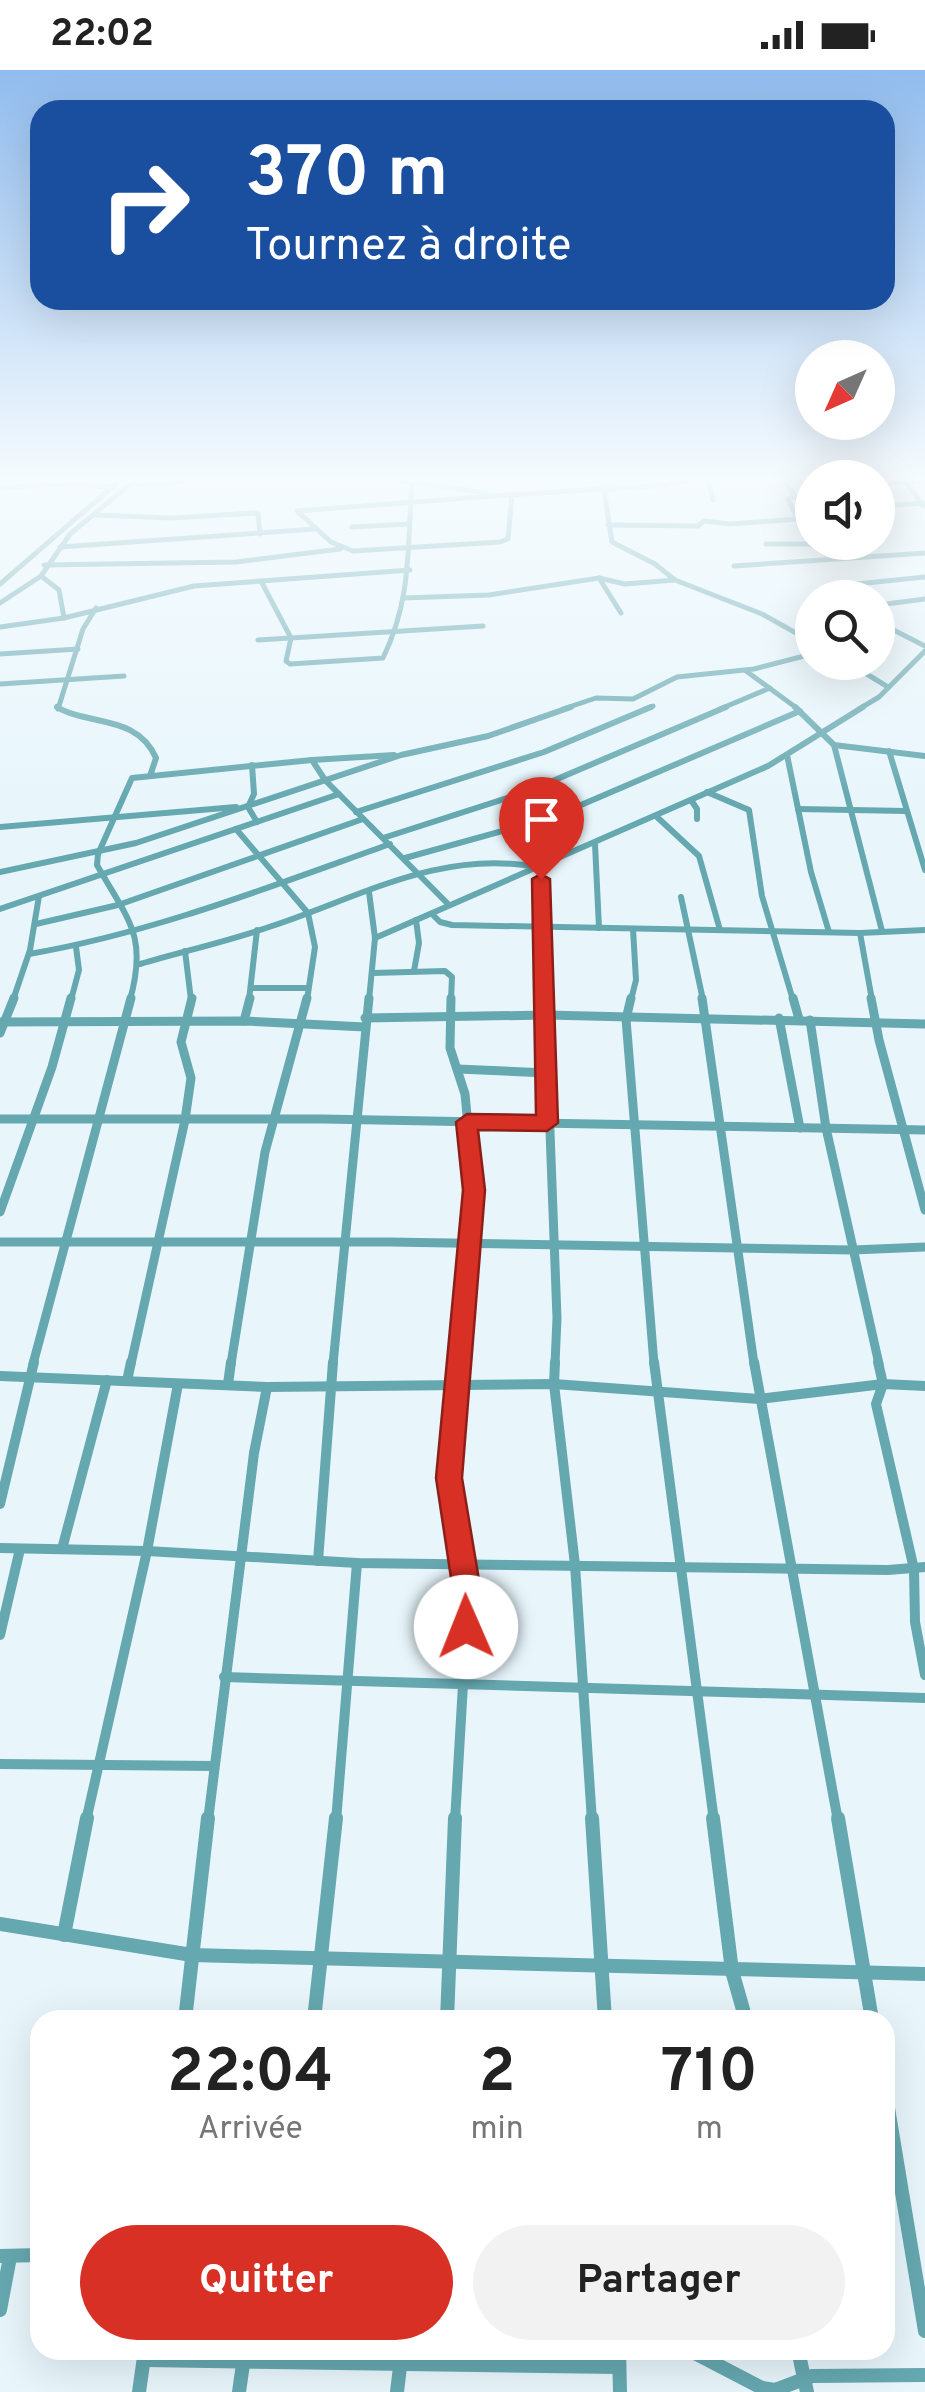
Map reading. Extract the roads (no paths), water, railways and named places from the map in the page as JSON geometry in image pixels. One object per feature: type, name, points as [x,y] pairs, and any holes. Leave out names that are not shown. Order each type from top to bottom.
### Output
[{"type":"street","points":[[0,603],[28,584]]},
{"type":"street","points":[[52,584],[59,590],[64,618]]},
{"type":"street","points":[[0,627],[64,618],[194,586],[231,584]]},
{"type":"street","points":[[263,584],[291,638],[286,661],[290,664],[382,658],[396,631],[406,584]]},
{"type":"street","points":[[403,598],[489,594],[556,584]]},
{"type":"street","points":[[604,584],[620,613]]},
{"type":"street","points":[[686,584],[762,614],[795,632]]},
{"type":"street","points":[[895,603],[925,599]]},
{"type":"street","points":[[96,608],[56,709],[133,730],[146,738],[156,758],[150,776]]},
{"type":"street","points":[[258,640],[483,626]]},
{"type":"street","points":[[376,938],[657,817],[825,734],[888,687],[925,648],[895,629]]},
{"type":"street","points":[[0,654],[78,649]]},
{"type":"street","points":[[0,872],[98,854],[401,755],[488,736],[596,698],[633,698],[677,678],[795,658]]},
{"type":"street","points":[[744,669],[800,711],[834,745],[882,931]]},
{"type":"street","points":[[0,684],[124,676]]},
{"type":"street","points":[[877,680],[888,687]]},
{"type":"street","points":[[29,954],[76,947],[282,884],[529,790],[770,688]]},
{"type":"street","points":[[356,812],[478,776],[653,706]]},
{"type":"street","points":[[405,858],[553,817],[724,740],[800,711]]},
{"type":"street","points":[[834,745],[925,756]]},
{"type":"street","points":[[889,751],[925,870]]},
{"type":"street","points":[[0,1504],[29,1376],[140,964],[133,928],[100,876],[98,854],[130,779],[252,765],[401,755]]},
{"type":"street","points":[[787,755],[829,932]]},
{"type":"street","points":[[312,760],[325,780],[449,905]]},
{"type":"street","points":[[248,806],[254,794],[252,765]]},
{"type":"street","points":[[707,792],[749,810],[762,896],[804,1019],[883,1384],[876,1404],[920,1568],[915,1622],[925,1675]]},
{"type":"street","points":[[0,909],[339,794]]},
{"type":"street","points":[[691,800],[697,818]]},
{"type":"street","points":[[0,827],[248,806]]},
{"type":"street","points":[[248,806],[257,822]]},
{"type":"street","points":[[798,809],[906,811]]},
{"type":"street","points":[[657,817],[662,826],[699,856],[720,930]]},
{"type":"street","points":[[36,924],[118,904],[363,819]]},
{"type":"street","points":[[228,1384],[272,1120],[302,1024],[314,928],[308,913],[236,829]]},
{"type":"street","points":[[595,844],[599,928]]},
{"type":"street","points":[[140,964],[257,930],[421,874],[486,858],[538,866]]},
{"type":"street","points":[[538,866],[547,1014],[551,1247],[557,1318],[554,1384],[575,1565],[604,2010]]},
{"type":"street","points":[[318,1561],[331,1386],[376,938],[369,892]]},
{"type":"street","points":[[0,1032],[29,954],[36,924],[34,907],[40,896]]},
{"type":"street","points":[[680,897],[708,1020],[759,1399],[793,1566],[870,2010]]},
{"type":"street","points":[[432,914],[440,922],[452,925],[543,928],[860,933],[925,930]]},
{"type":"street","points":[[414,972],[419,943],[416,920]]},
{"type":"street","points":[[633,929],[636,980],[626,1019],[656,1391],[683,1567],[732,1970],[743,2010]]},
{"type":"street","points":[[244,1022],[252,988],[257,930]]},
{"type":"street","points":[[860,933],[876,1024],[925,1210]]},
{"type":"street","points":[[0,1212],[34,1120],[80,970],[76,947]]},
{"type":"street","points":[[127,1381],[191,1078],[181,1042],[193,994],[185,951]]},
{"type":"street","points":[[372,973],[450,973],[450,1048],[465,1094],[474,1190],[449,1478],[468,1598],[448,2010]]},
{"type":"street","points":[[252,988],[308,988]]},
{"type":"street","points":[[2,1022],[302,1024],[365,1023],[451,1014],[547,1014],[925,1024]]},
{"type":"street","points":[[779,1018],[800,1128]]},
{"type":"street","points":[[458,1069],[547,1073]]},
{"type":"street","points":[[0,1120],[359,1120],[925,1130]]},
{"type":"street","points":[[0,1242],[854,1250],[925,1247]]},
{"type":"street","points":[[0,1376],[266,1388],[554,1384],[759,1399],[883,1384],[925,1386]]},
{"type":"street","points":[[62,1549],[106,1380]]},
{"type":"street","points":[[64,1935],[147,1550],[178,1384]]},
{"type":"street","points":[[186,2010],[224,1677],[266,1388]]},
{"type":"street","points":[[0,1548],[147,1550],[357,1563],[920,1568]]},
{"type":"street","points":[[0,1635],[20,1548]]},
{"type":"street","points":[[315,2010],[336,1824],[357,1563]]},
{"type":"street","points":[[224,1677],[925,1698]]},
{"type":"street","points":[[0,1764],[214,1766]]},
{"type":"street","points":[[0,1924],[192,1955],[925,1974]]},
{"type":"street","points":[[895,2150],[925,2331]]},
{"type":"street","points":[[0,2310],[5,2257],[30,2256]]},
{"type":"street","points":[[140,2392],[143,2360]]},
{"type":"street","points":[[239,2392],[243,2360]]},
{"type":"street","points":[[396,2392],[401,2360]]},
{"type":"street","points":[[466,2360],[618,2367]]},
{"type":"street","points":[[619,2360],[620,2392]]},
{"type":"street","points":[[707,2360],[762,2388],[774,2390],[854,2373],[925,2375]]},
{"type":"street","points":[[800,2360],[806,2386]]}]
